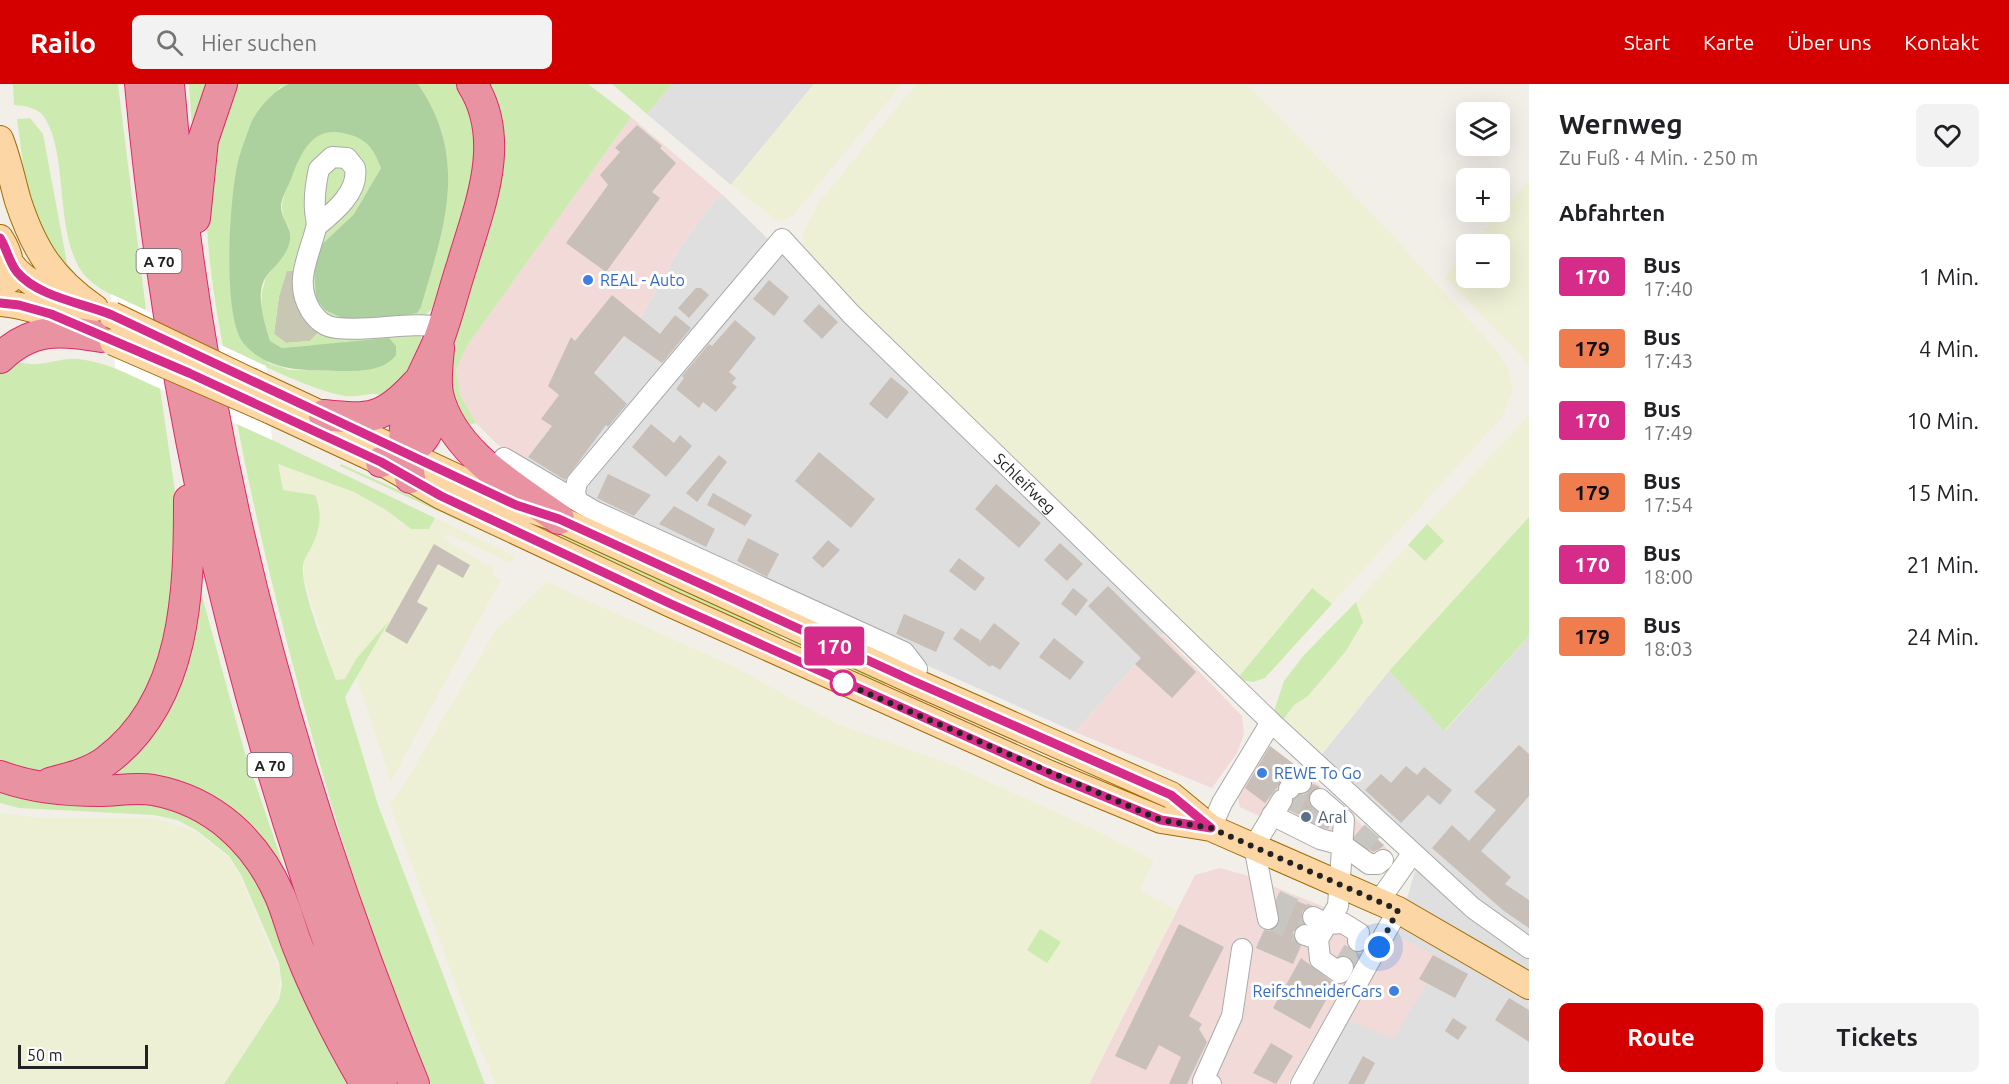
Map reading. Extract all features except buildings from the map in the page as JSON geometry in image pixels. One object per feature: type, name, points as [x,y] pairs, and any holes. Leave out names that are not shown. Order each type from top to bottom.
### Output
[{"type":"highway","name":"A 70","points":[[140,84],[162,279],[188,437],[217,572],[267,755],[304,874],[382,1084]]},
{"type":"highway","name":"A 70","points":[[169,84],[190,275],[230,503],[282,706],[330,862],[414,1084]]},
{"type":"highway","points":[[190,275],[203,140],[222,84]]},
{"type":"highway","points":[[399,465],[428,435],[427,389],[441,333],[484,191],[489,164],[489,139],[483,112],[472,84]]},
{"type":"highway","points":[[0,358],[23,339],[50,332],[68,332],[105,326]]},
{"type":"highway","points":[[427,389],[469,448],[504,479],[568,510]]},
{"type":"highway","points":[[324,415],[356,419],[384,414],[400,401],[427,389]]},
{"type":"highway","points":[[41,786],[78,775],[105,762],[128,741],[152,710],[170,670],[184,621],[187,591],[188,437]]},
{"type":"highway","points":[[0,776],[16,783],[41,786],[95,791],[151,790],[192,800],[225,821],[250,846],[267,870],[280,896],[304,962],[365,1084]]},
{"type":"main road","points":[[0,138],[19,202],[34,240],[51,269],[67,289],[105,326]]},
{"type":"main road","points":[[0,238],[8,249],[11,264],[10,279],[0,296]]},
{"type":"main road","points":[[11,264],[25,279],[105,326],[269,400],[399,465],[516,505],[568,510],[913,681],[1171,795],[1211,828]]},
{"type":"main road","points":[[0,303],[19,305],[105,326]]},
{"type":"main road","points":[[269,400],[324,415],[441,496],[793,660],[901,709],[1161,820],[1211,828],[1254,846],[1388,906],[1529,986]]},
{"type":"main road","points":[[901,709],[913,681]]},
{"type":"street","points":[[317,226],[308,248],[302,285],[304,297],[319,322],[340,328],[418,323],[441,333]]},
{"type":"street","name":"Schleifweg","points":[[568,510],[577,482],[783,239],[851,314],[1271,722],[1473,908],[1529,948]]},
{"type":"street","points":[[504,458],[563,495],[568,510]]},
{"type":"street","points":[[1211,828],[1222,803],[1271,722]]},
{"type":"street","points":[[1268,919],[1270,897],[1254,846],[1286,797],[1320,839],[1344,830]]},
{"type":"street","points":[[1320,799],[1369,864],[1377,864],[1381,855],[1393,879]]},
{"type":"street","points":[[1316,929],[1338,906],[1344,830]]},
{"type":"street","points":[[1301,1084],[1388,906],[1393,879],[1412,854]]},
{"type":"street","points":[[1316,929],[1342,923],[1359,933],[1358,941]]},
{"type":"street","points":[[1316,929],[1320,959],[1341,973],[1343,967]]},
{"type":"street","points":[[1211,1084],[1203,1081],[1232,1016],[1242,949]]},
{"type":"shaded area","points":[[672,84],[814,84],[731,185],[647,114]]},
{"type":"shaded area","points":[[814,84],[902,84],[793,215],[782,221],[775,219],[731,185]]},
{"type":"shaded area","points":[[916,84],[1247,84],[1386,228],[1491,344],[1509,369],[1513,388],[1503,416],[1332,604],[1311,588],[1237,679],[851,302],[804,248],[803,233],[819,202]]},
{"type":"shaded area","name":"REAL - Auto","points":[[631,117],[724,196],[715,200],[683,243],[640,318],[522,463],[497,444],[476,423],[460,394],[456,368],[467,346]]},
{"type":"shaded area","points":[[1529,180],[1529,365],[1445,277],[1456,264],[1456,288],[1510,288],[1510,234],[1482,234],[1492,222],[1510,222],[1510,202]]},
{"type":"shaded area","points":[[724,196],[1167,629],[1075,732],[577,508],[522,463],[640,318],[683,243],[715,200]]},
{"type":"shaded area","points":[[287,270],[295,271],[319,332],[310,341],[286,343],[274,334],[279,296]]},
{"type":"shaded area","points":[[1529,415],[1529,517],[1389,671],[1318,759],[1280,724],[1294,705],[1308,696],[1346,651],[1363,623],[1356,602],[1408,545],[1425,561],[1444,541],[1427,524]]},
{"type":"shaded area","points":[[277,464],[354,492],[386,510],[400,523],[429,529],[435,518],[513,555],[514,559],[509,562],[448,534],[443,539],[493,568],[493,575],[501,580],[391,781],[356,677],[386,625],[356,659],[345,679],[336,680],[304,578],[304,559],[315,540],[320,518],[319,504],[315,495],[283,490]]},
{"type":"shaded area","points":[[547,582],[737,668],[837,724],[945,762],[1089,827],[1154,860],[1141,888],[1143,892],[1177,910],[1089,1084],[495,1084],[471,1026],[389,803],[400,791],[495,631]]},
{"type":"shaded area","points":[[1163,634],[1242,716],[1244,734],[1237,753],[1212,788],[1075,732]]},
{"type":"shaded area","points":[[1529,636],[1529,1084],[1309,1084],[1348,1020],[1442,960],[1396,936],[1422,847],[1318,759],[1389,671],[1445,731]]},
{"type":"shaded area","name":"Aral","points":[[1270,746],[1308,775],[1384,845],[1391,854],[1391,864],[1381,874],[1240,807],[1236,789]]},
{"type":"shaded area","points":[[0,813],[41,818],[154,818],[195,831],[228,857],[240,876],[281,974],[278,1000],[224,1084],[0,1084]]},
{"type":"shaded area","points":[[1220,868],[1245,875],[1369,925],[1371,936],[1288,1084],[1089,1084],[1195,875]]},
{"type":"shaded area","name":"ReifschneiderCars","points":[[1396,936],[1442,959],[1393,1039],[1348,1020]]},
{"type":"green space","points":[[13,84],[118,84],[146,310],[101,289],[80,269],[67,233],[53,136],[46,120],[37,110],[14,105]]},
{"type":"green space","points":[[189,84],[214,84],[193,141]]},
{"type":"green space","points":[[233,84],[288,84],[279,88],[237,166],[268,363],[290,370],[352,371],[312,345],[282,348],[270,341],[261,309],[262,292],[266,277],[286,252],[289,228],[282,206],[289,182],[307,143],[318,135],[327,132],[344,132],[368,144],[375,152],[381,168],[354,214],[319,247],[416,313],[421,307],[438,249],[448,194],[448,167],[444,139],[434,112],[418,84],[461,84],[472,120],[474,142],[472,166],[462,215],[432,309],[423,317],[347,322],[325,316],[310,299],[318,239],[360,182],[333,152],[295,271],[287,271],[279,296],[274,334],[286,343],[310,341],[319,332],[420,332],[421,339],[404,383],[386,397],[377,394],[345,396],[331,393],[284,375],[223,347],[209,253],[207,206],[210,159],[214,140]]},
{"type":"green space","points":[[288,84],[418,84],[434,112],[444,139],[448,167],[448,194],[444,222],[430,278],[417,313],[378,320],[344,319],[325,310],[316,299],[314,266],[319,247],[354,214],[381,168],[376,155],[365,142],[354,136],[335,132],[317,137],[304,150],[283,198],[281,210],[290,235],[289,245],[282,258],[268,274],[261,289],[263,316],[270,341],[282,348],[389,338],[396,346],[396,355],[391,361],[377,368],[324,371],[276,365],[255,354],[245,345],[237,332],[230,286],[229,259],[237,166],[254,118],[272,95]]},
{"type":"green space","points":[[489,84],[588,84],[631,117],[467,346],[456,369],[460,394],[476,423],[463,426],[452,400],[449,368],[497,109]]},
{"type":"green space","points":[[612,84],[672,84],[647,114]]},
{"type":"green space","points":[[30,118],[43,134],[67,263],[89,291],[54,260],[36,215],[24,171],[17,119]]},
{"type":"green space","points":[[343,163],[349,179],[325,211],[319,196],[323,172]]},
{"type":"green space","points":[[10,357],[27,364],[70,359],[100,363],[160,388],[177,505],[182,568],[164,672],[100,758],[47,772],[0,764],[0,371]]},
{"type":"green space","points":[[237,423],[435,518],[429,529],[411,529],[386,510],[354,492],[278,464],[283,490],[315,495],[317,502],[320,515],[318,529],[305,558],[303,576],[310,605],[336,680],[345,679],[356,659],[389,621],[345,697],[378,805],[485,1084],[431,1084],[396,998],[350,866],[311,732],[271,579]]},
{"type":"green space","points":[[341,464],[520,545],[519,548],[340,466]]},
{"type":"green space","points":[[441,476],[782,632],[779,642],[515,517]]},
{"type":"green space","points":[[1529,517],[1529,636],[1444,731],[1389,671]]},
{"type":"green space","points":[[1427,524],[1444,541],[1425,561],[1408,545]]},
{"type":"green space","points":[[198,581],[244,750],[304,926],[260,843],[103,781]]},
{"type":"green space","points":[[1312,588],[1332,604],[1265,678],[1253,682],[1237,679]]},
{"type":"green space","points":[[1356,602],[1363,622],[1346,651],[1308,696],[1294,705],[1280,724],[1272,717],[1284,681],[1304,655]]},
{"type":"green space","points":[[790,638],[885,682],[885,685],[878,686],[787,645]]},
{"type":"green space","points":[[0,787],[188,805],[244,848],[354,1084],[224,1084],[279,1000],[282,985],[279,963],[241,875],[229,856],[196,830],[177,820],[154,815],[19,808],[0,803]]},
{"type":"green space","points":[[1040,929],[1061,942],[1047,963],[1027,950]]},
{"type":"pier","points":[[111,294],[266,366],[272,440],[115,368]]},
{"type":"tunnel","points":[[1285,796],[1331,822]]},
{"type":"tunnel","points":[[1358,832],[1379,850]]},
{"type":"tunnel","points":[[1276,900],[1313,917]]},
{"type":"tunnel","points":[[1268,919],[1305,935]]},
{"type":"tunnel","points":[[1343,967],[1358,941]]},
{"type":"bus line","name":"170","points":[[0,238],[8,249],[11,264],[17,272],[48,292],[112,315],[516,505],[559,519],[684,578],[1171,795],[1211,828],[1161,820],[1050,774],[671,604],[441,496],[381,462],[189,373],[51,314],[19,305],[0,303]]},
{"type":"place","name":"REAL - Auto","points":[[588,280]]},
{"type":"place","name":"REWE To Go","points":[[1262,773]]},
{"type":"place","name":"Aral","points":[[1306,817]]},
{"type":"place","name":"ReifschneiderCars","points":[[1394,991]]},
{"type":"route","points":[[843,683],[837,680],[1050,774],[1161,820],[1211,828],[1398,910],[1379,947]]}]
